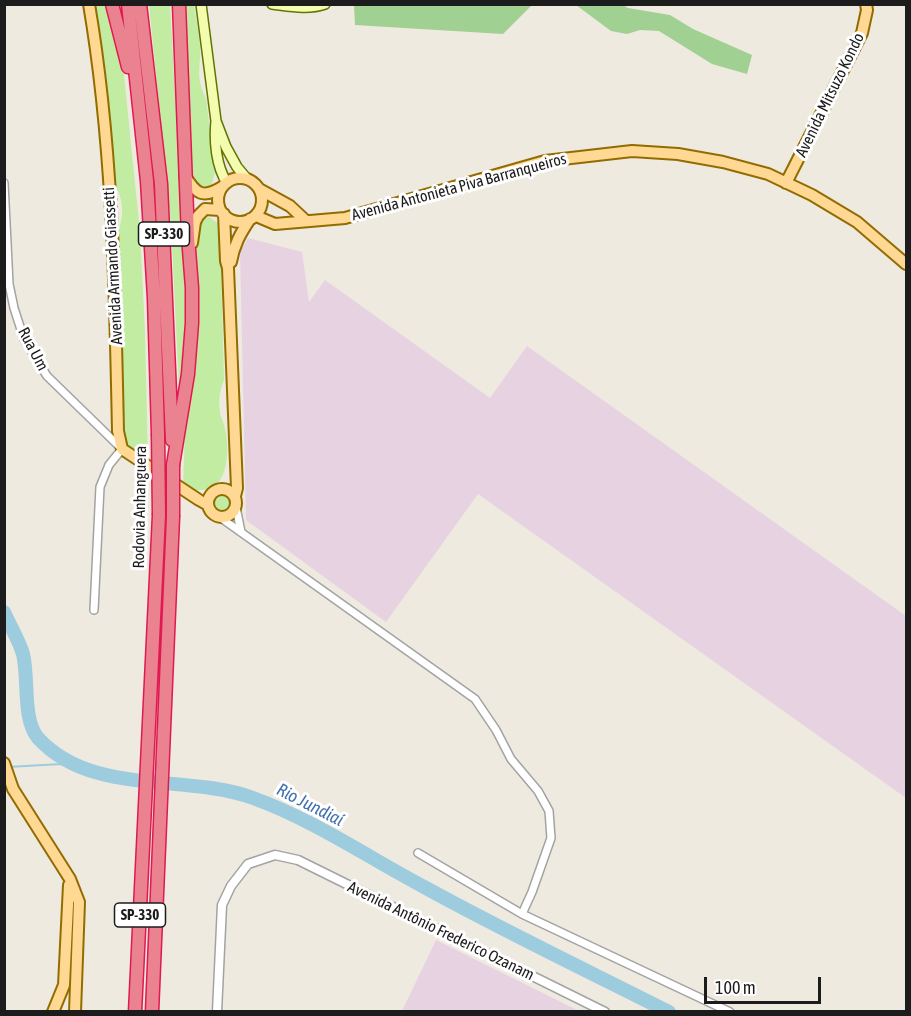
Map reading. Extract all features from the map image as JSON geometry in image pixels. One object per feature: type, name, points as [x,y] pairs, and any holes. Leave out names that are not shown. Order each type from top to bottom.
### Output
[{"type":"highway","points":[[112,4],[144,145]]},
{"type":"highway","name":"Rodovia Anhanguera","points":[[128,4],[144,145],[154,298],[159,515],[135,1011]]},
{"type":"highway","name":"Rodovia Anhanguera","points":[[140,4],[161,184],[173,465],[173,517],[152,1011]]},
{"type":"highway","points":[[173,465],[191,346],[190,255],[179,9]]},
{"type":"main road","name":"Avenida Armando Giassetti","points":[[89,4],[98,57],[108,166],[114,260],[118,431],[122,449]]},
{"type":"main road","points":[[122,449],[208,505],[214,515],[221,518],[231,515],[237,488],[228,268],[219,201],[225,185],[220,172],[201,4]]},
{"type":"main road","points":[[272,4],[302,8],[325,4]]},
{"type":"main road","name":"Avenida Mitsuzo Kondo","points":[[786,183],[862,33],[867,10],[866,4]]},
{"type":"main road","points":[[216,121],[226,147],[247,179],[259,189],[290,206],[306,221]]},
{"type":"main road","name":"Avenida Antonieta Piva Barranqueiros","points":[[253,218],[275,224],[345,218],[545,161],[622,152],[678,154],[723,162],[768,174],[812,195],[857,222],[906,264]]},
{"type":"main road","points":[[185,176],[194,189],[201,193],[214,192],[233,179],[247,179]]},
{"type":"main road","points":[[228,268],[237,239],[262,203],[259,189]]},
{"type":"main road","points":[[190,255],[198,216],[206,209],[222,212],[236,221],[253,218]]},
{"type":"main road","points":[[208,505],[236,460]]},
{"type":"main road","points":[[189,493],[231,492],[235,502]]},
{"type":"main road","points":[[4,763],[13,789],[70,879],[74,1011]]},
{"type":"main road","points":[[53,1009],[64,985],[72,955]]},
{"type":"main road","points":[[53,1009],[66,1006],[74,1011]]},
{"type":"street","name":"Rua Um","points":[[4,183],[9,284],[24,339],[47,376],[122,449]]},
{"type":"street","points":[[94,610],[100,487],[110,465],[122,449]]},
{"type":"street","points":[[235,502],[241,532]]},
{"type":"street","points":[[221,518],[475,699],[496,730],[511,759],[538,791],[549,811],[551,837],[522,914]]},
{"type":"street","points":[[418,853],[522,914],[730,1011]]},
{"type":"street","name":"Avenida Antônio Frederico Ozanam","points":[[217,1011],[222,905],[231,886],[248,864],[275,855],[298,860],[605,1011]]},
{"type":"shaded area","points":[[248,238],[302,252],[309,302],[325,280],[490,398],[527,346],[906,616],[906,798],[478,494],[386,622],[246,520],[240,252]]},
{"type":"shaded area","points":[[436,940],[579,1011],[402,1011]]},
{"type":"green space","points":[[354,4],[532,5],[503,34],[355,25]]},
{"type":"green space","points":[[94,5],[108,5],[123,65],[140,232],[148,461],[128,446],[124,434],[117,235],[122,208],[120,195],[113,183],[106,78]]},
{"type":"green space","points":[[149,5],[170,5],[187,304],[187,333],[181,387],[179,388],[171,224]]},
{"type":"green space","points":[[184,5],[194,5],[200,47],[200,78],[206,98],[215,172],[212,184],[204,191],[192,181],[190,170]]},
{"type":"green space","points":[[576,5],[623,5],[628,8],[670,15],[693,29],[752,55],[747,74],[712,64],[659,31],[640,30],[627,34],[611,31]]},
{"type":"green space","points":[[209,217],[219,224],[220,231],[224,380],[219,403],[226,432],[227,458],[226,467],[219,481],[210,488],[198,490],[183,487],[185,428],[197,336],[195,242],[201,221]]},
{"type":"green space","points":[[222,495],[228,497],[230,503],[228,509],[222,511],[216,509],[214,503],[216,497]]},
{"type":"waterway","name":"Rio Jundiaí","points":[[4,612],[23,654],[28,709],[33,730],[38,738],[60,756],[85,769],[112,776],[226,791],[276,807],[320,828],[486,920],[669,1012]]},
{"type":"waterway","points":[[8,767],[61,764],[80,768]]}]
